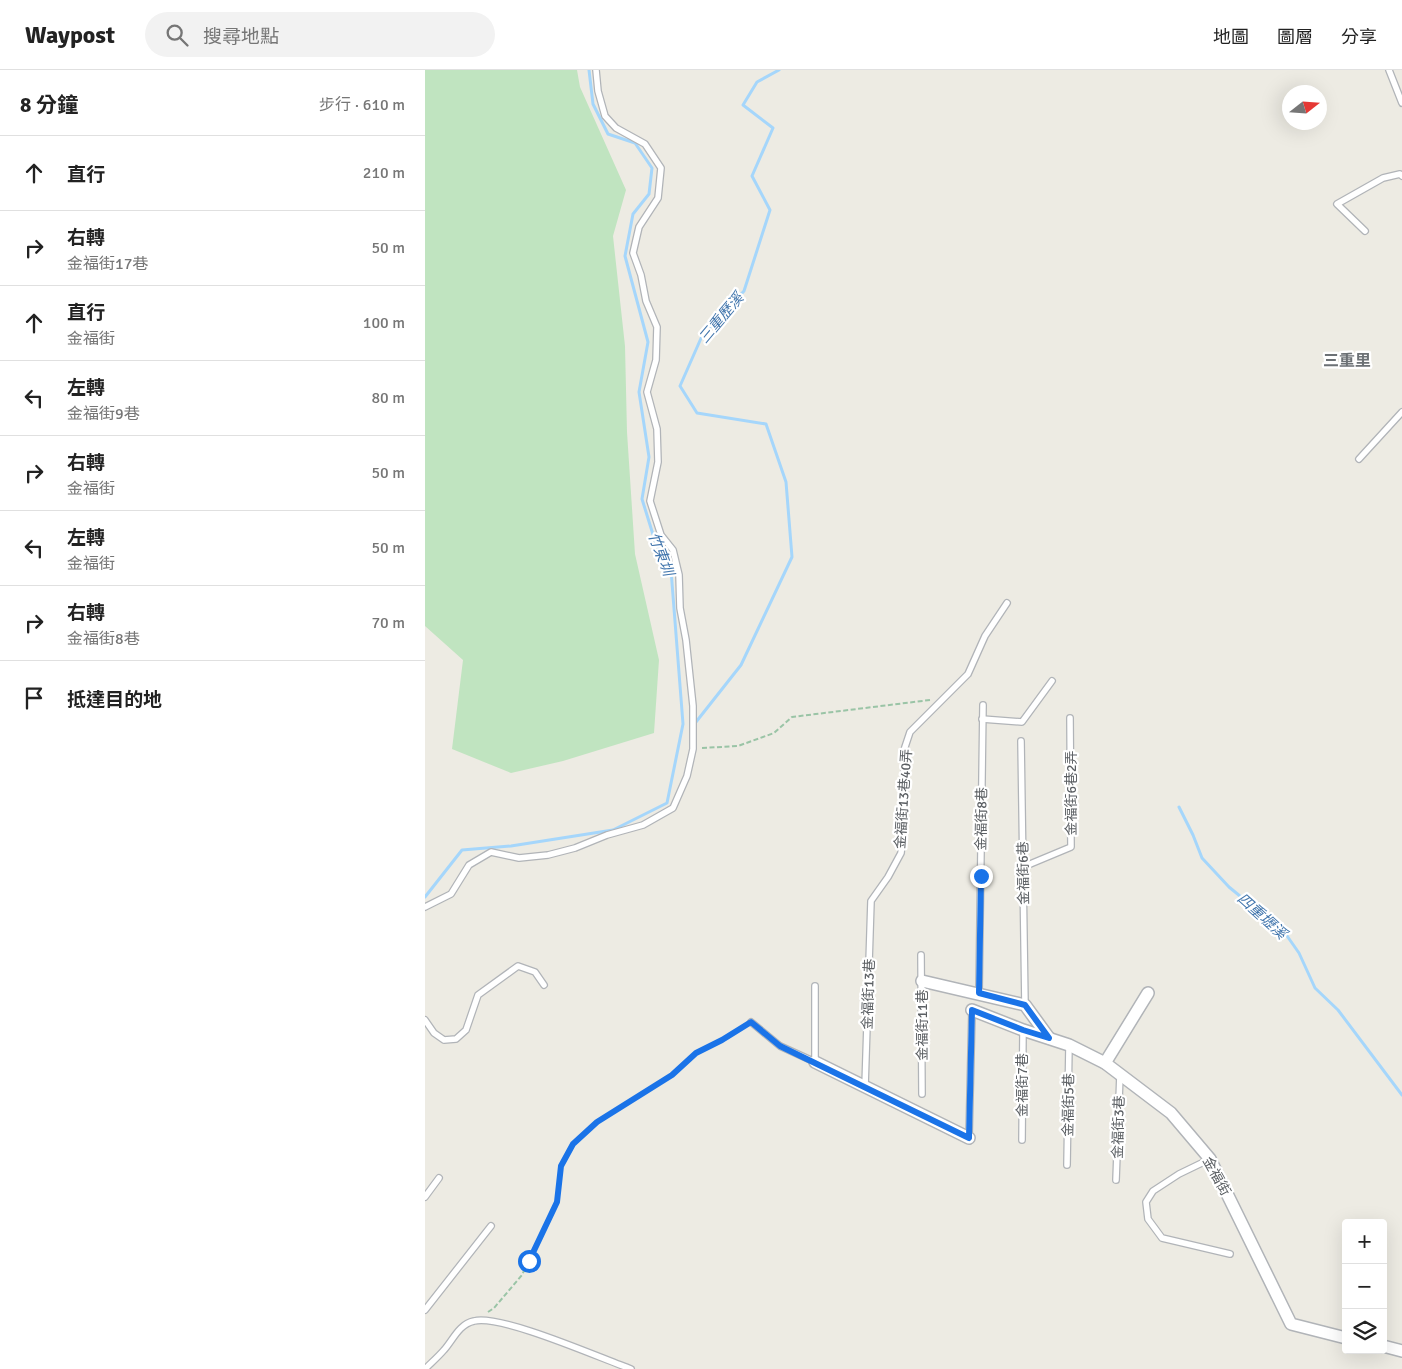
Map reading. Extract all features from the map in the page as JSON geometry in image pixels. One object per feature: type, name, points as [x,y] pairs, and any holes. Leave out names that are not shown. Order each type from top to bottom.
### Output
[{"type":"street","points":[[922,981],[1025,1005],[1049,1038]]},
{"type":"street","points":[[1105,1063],[1148,993]]},
{"type":"street","name":"金福街","points":[[972,1010],[1023,1030],[1069,1044],[1105,1063],[1171,1113],[1209,1159],[1291,1324],[1342,1337]]},
{"type":"street","points":[[815,1062],[969,1138]]},
{"type":"street","points":[[1387,1347],[1402,1351]]},
{"type":"lane","points":[[425,907],[451,894],[469,865],[491,852],[519,858],[548,855],[575,848],[607,835],[643,826],[673,808],[687,776],[693,749],[693,706],[680,608],[679,575],[673,550],[661,535],[650,501],[658,462],[657,429],[647,392],[656,360],[657,327],[646,301],[641,275],[633,253],[639,227],[659,198],[661,168],[645,144],[616,128],[605,116],[598,91],[596,70]]},
{"type":"lane","points":[[1389,70],[1402,103]]},
{"type":"lane","points":[[1365,231],[1337,204],[1383,178],[1400,174],[1402,176]]},
{"type":"lane","points":[[1359,459],[1402,412]]},
{"type":"lane","name":"金福街13巷40弄","points":[[871,901],[888,877],[901,853],[905,816],[904,750],[910,732],[968,674],[985,636],[1007,603]]},
{"type":"lane","points":[[983,719],[1022,722],[1053,681]]},
{"type":"lane","name":"金福街8巷","points":[[979,993],[983,705]]},
{"type":"lane","name":"金福街6巷2弄","points":[[1023,867],[1071,847],[1070,718]]},
{"type":"lane","name":"金福街6巷","points":[[1021,741],[1025,1005]]},
{"type":"lane","name":"金福街13巷","points":[[865,1087],[871,901]]},
{"type":"lane","name":"金福街11巷","points":[[921,955],[922,1094]]},
{"type":"lane","points":[[425,1020],[434,1033],[444,1040],[456,1039],[466,1030],[478,995],[518,966],[535,972],[544,985]]},
{"type":"lane","points":[[751,1022],[780,1046],[815,1062],[815,986]]},
{"type":"lane","points":[[969,1138],[972,1010]]},
{"type":"lane","name":"金福街7巷","points":[[1022,1140],[1023,1030]]},
{"type":"lane","name":"金福街5巷","points":[[1067,1165],[1069,1044]]},
{"type":"lane","name":"金福街3巷","points":[[1116,1180],[1120,1074]]},
{"type":"lane","points":[[1209,1159],[1179,1174],[1153,1191],[1146,1202],[1147,1219],[1161,1238],[1230,1254]]},
{"type":"lane","points":[[425,1197],[439,1178]]},
{"type":"lane","points":[[425,1310],[491,1226]]},
{"type":"lane","points":[[425,1369],[445,1349],[457,1332],[473,1321],[493,1320],[546,1336],[631,1369]]},
{"type":"path","points":[[693,749],[738,746],[774,733],[792,717],[945,698]]},
{"type":"path","points":[[473,1321],[495,1308],[522,1275],[557,1202],[561,1166],[573,1144],[597,1122],[672,1075],[696,1053],[751,1022]]},
{"type":"green space","points":[[425,70],[577,70],[580,87],[626,190],[613,236],[625,346],[627,432],[635,554],[659,660],[654,733],[563,761],[511,773],[452,749],[463,660],[425,626]]},
{"type":"waterway","name":"竹東圳","points":[[425,897],[462,850],[511,846],[613,830],[667,803],[683,724],[671,570],[655,541],[642,499],[649,457],[639,392],[648,342],[625,256],[633,214],[649,194],[652,168],[635,143],[608,134],[593,104],[589,70]]},
{"type":"waterway","name":"三重歷溪","points":[[696,722],[741,665],[792,557],[786,482],[766,424],[697,413],[680,386],[702,336],[744,291],[770,210],[752,176],[773,128],[743,105],[757,82],[779,70]]},
{"type":"waterway","name":"四重壢溪","points":[[1179,807],[1202,858],[1229,887],[1285,933],[1299,953],[1315,988],[1338,1010],[1402,1095]]},
{"type":"district","name":"三重里","points":[[1347,360]]},
{"type":"route","points":[[529,1261],[557,1202],[561,1166],[573,1144],[597,1122],[672,1075],[696,1053],[751,1022],[780,1046],[969,1138],[972,1010],[1049,1038],[1025,1005],[979,993],[981,876]]}]
